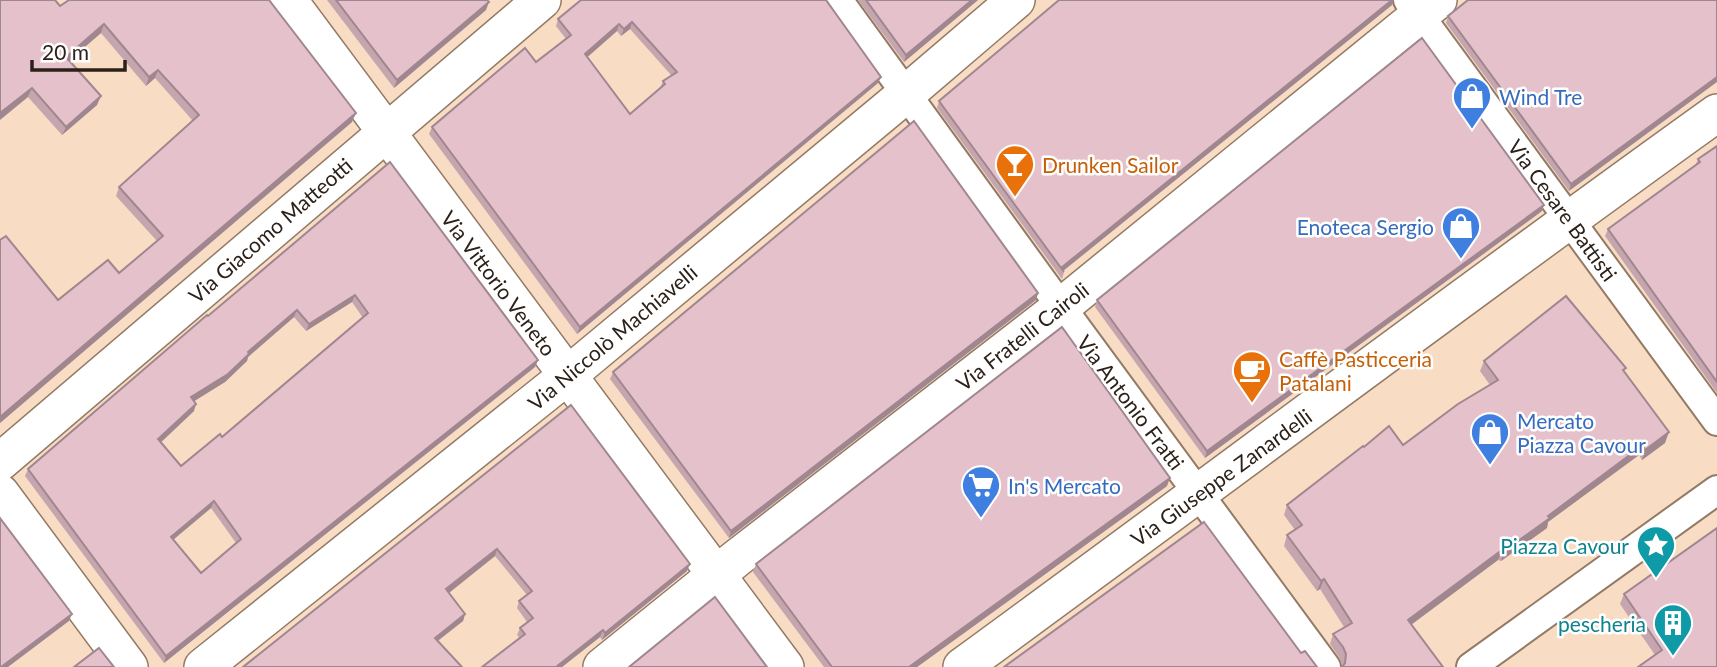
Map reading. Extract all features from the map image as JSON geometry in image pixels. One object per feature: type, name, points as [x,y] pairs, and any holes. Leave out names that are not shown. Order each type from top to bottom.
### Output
[{"type":"street","name":"Via Vittorio Veneto","points":[[288,0],[786,667]]},
{"type":"street","name":"Via Giacomo Matteotti","points":[[0,462],[542,0]]},
{"type":"street","name":"Via Antonio Fratti","points":[[838,0],[1326,667]]},
{"type":"street","name":"Via Niccolò Machiavelli","points":[[203,667],[568,374],[1016,0]]},
{"type":"street","name":"Via Cesare Battisti","points":[[1422,5],[1569,219],[1717,421]]},
{"type":"street","name":"Via Fratelli Cairoli","points":[[602,667],[1061,307],[1422,5]]},
{"type":"street","name":"Via Giuseppe Zanardelli","points":[[962,667],[1717,113]]},
{"type":"street","points":[[1471,667],[1717,490]]},
{"type":"street","points":[[0,493],[129,667]]},
{"type":"building","points":[[0,0],[55,0],[60,6],[69,0],[269,0],[356,113],[0,417],[0,240],[6,236],[58,300],[108,260],[119,273],[163,236],[119,187],[199,115],[158,70],[149,77],[104,24],[66,57],[101,96],[66,127],[32,88],[0,113]]},
{"type":"building","points":[[336,0],[487,0],[489,2],[397,80]]},
{"type":"building","points":[[581,0],[826,0],[881,77],[580,327],[432,127],[525,48],[536,62],[571,35],[558,19]],"holes":[[[632,22],[677,72],[663,81],[665,84],[630,114],[585,54],[619,24],[624,29]]]},
{"type":"building","points":[[866,0],[972,0],[906,55]]},
{"type":"building","points":[[1059,0],[1392,0],[1061,268],[939,101]]},
{"type":"building","points":[[1468,0],[1717,0],[1717,77],[1571,184],[1448,16]]},
{"type":"building","points":[[1422,38],[1544,205],[1207,451],[1097,300]]},
{"type":"building","points":[[914,121],[1038,293],[731,531],[613,372]]},
{"type":"building","points":[[1717,146],[1717,382],[1608,229],[1700,162],[1698,159]]},
{"type":"building","points":[[390,162],[538,360],[166,656],[28,469]],"holes":[[[355,295],[368,313],[222,437],[220,434],[181,466],[158,439],[196,404],[191,397],[228,374],[248,352],[297,310],[309,324]],[[214,501],[241,539],[201,573],[171,537]]]},
{"type":"building","points":[[1566,296],[1626,368],[1623,370],[1669,432],[1645,450],[1643,445],[1548,516],[1550,518],[1408,620],[1443,667],[1342,667],[1346,654],[1333,634],[1352,623],[1324,579],[1321,581],[1287,535],[1302,525],[1287,505],[1389,426],[1403,445],[1458,404],[1498,380],[1484,361]]},
{"type":"building","points":[[1062,327],[1170,478],[909,667],[832,667],[756,564]]},
{"type":"building","points":[[571,405],[690,564],[605,633],[603,630],[556,667],[482,667],[525,634],[520,628],[533,618],[519,601],[532,591],[497,549],[446,589],[465,614],[435,638],[462,667],[243,667]]},
{"type":"building","points":[[0,518],[72,614],[1,667],[0,667]]},
{"type":"building","points":[[1204,522],[1301,653],[1305,651],[1317,667],[1004,667]]},
{"type":"building","points":[[1717,528],[1717,667],[1638,667],[1662,650],[1624,594]]},
{"type":"building","points":[[715,597],[767,667],[629,667]]},
{"type":"building","points":[[99,648],[114,667],[74,667]]},
{"type":"place","name":"Wind Tre","points":[[1472,130]]},
{"type":"place","name":"Drunken Sailor","points":[[1015,198]]},
{"type":"place","name":"Enoteca Sergio","points":[[1461,260]]},
{"type":"place","name":"Caffè Pasticceria Patalani","points":[[1252,404]]},
{"type":"place","name":"Mercato Piazza Cavour","points":[[1490,466]]},
{"type":"place","name":"In's Mercato","points":[[981,519]]},
{"type":"place","name":"Piazza Cavour","points":[[1656,579]]},
{"type":"place","name":"pescheria","points":[[1673,657]]}]
